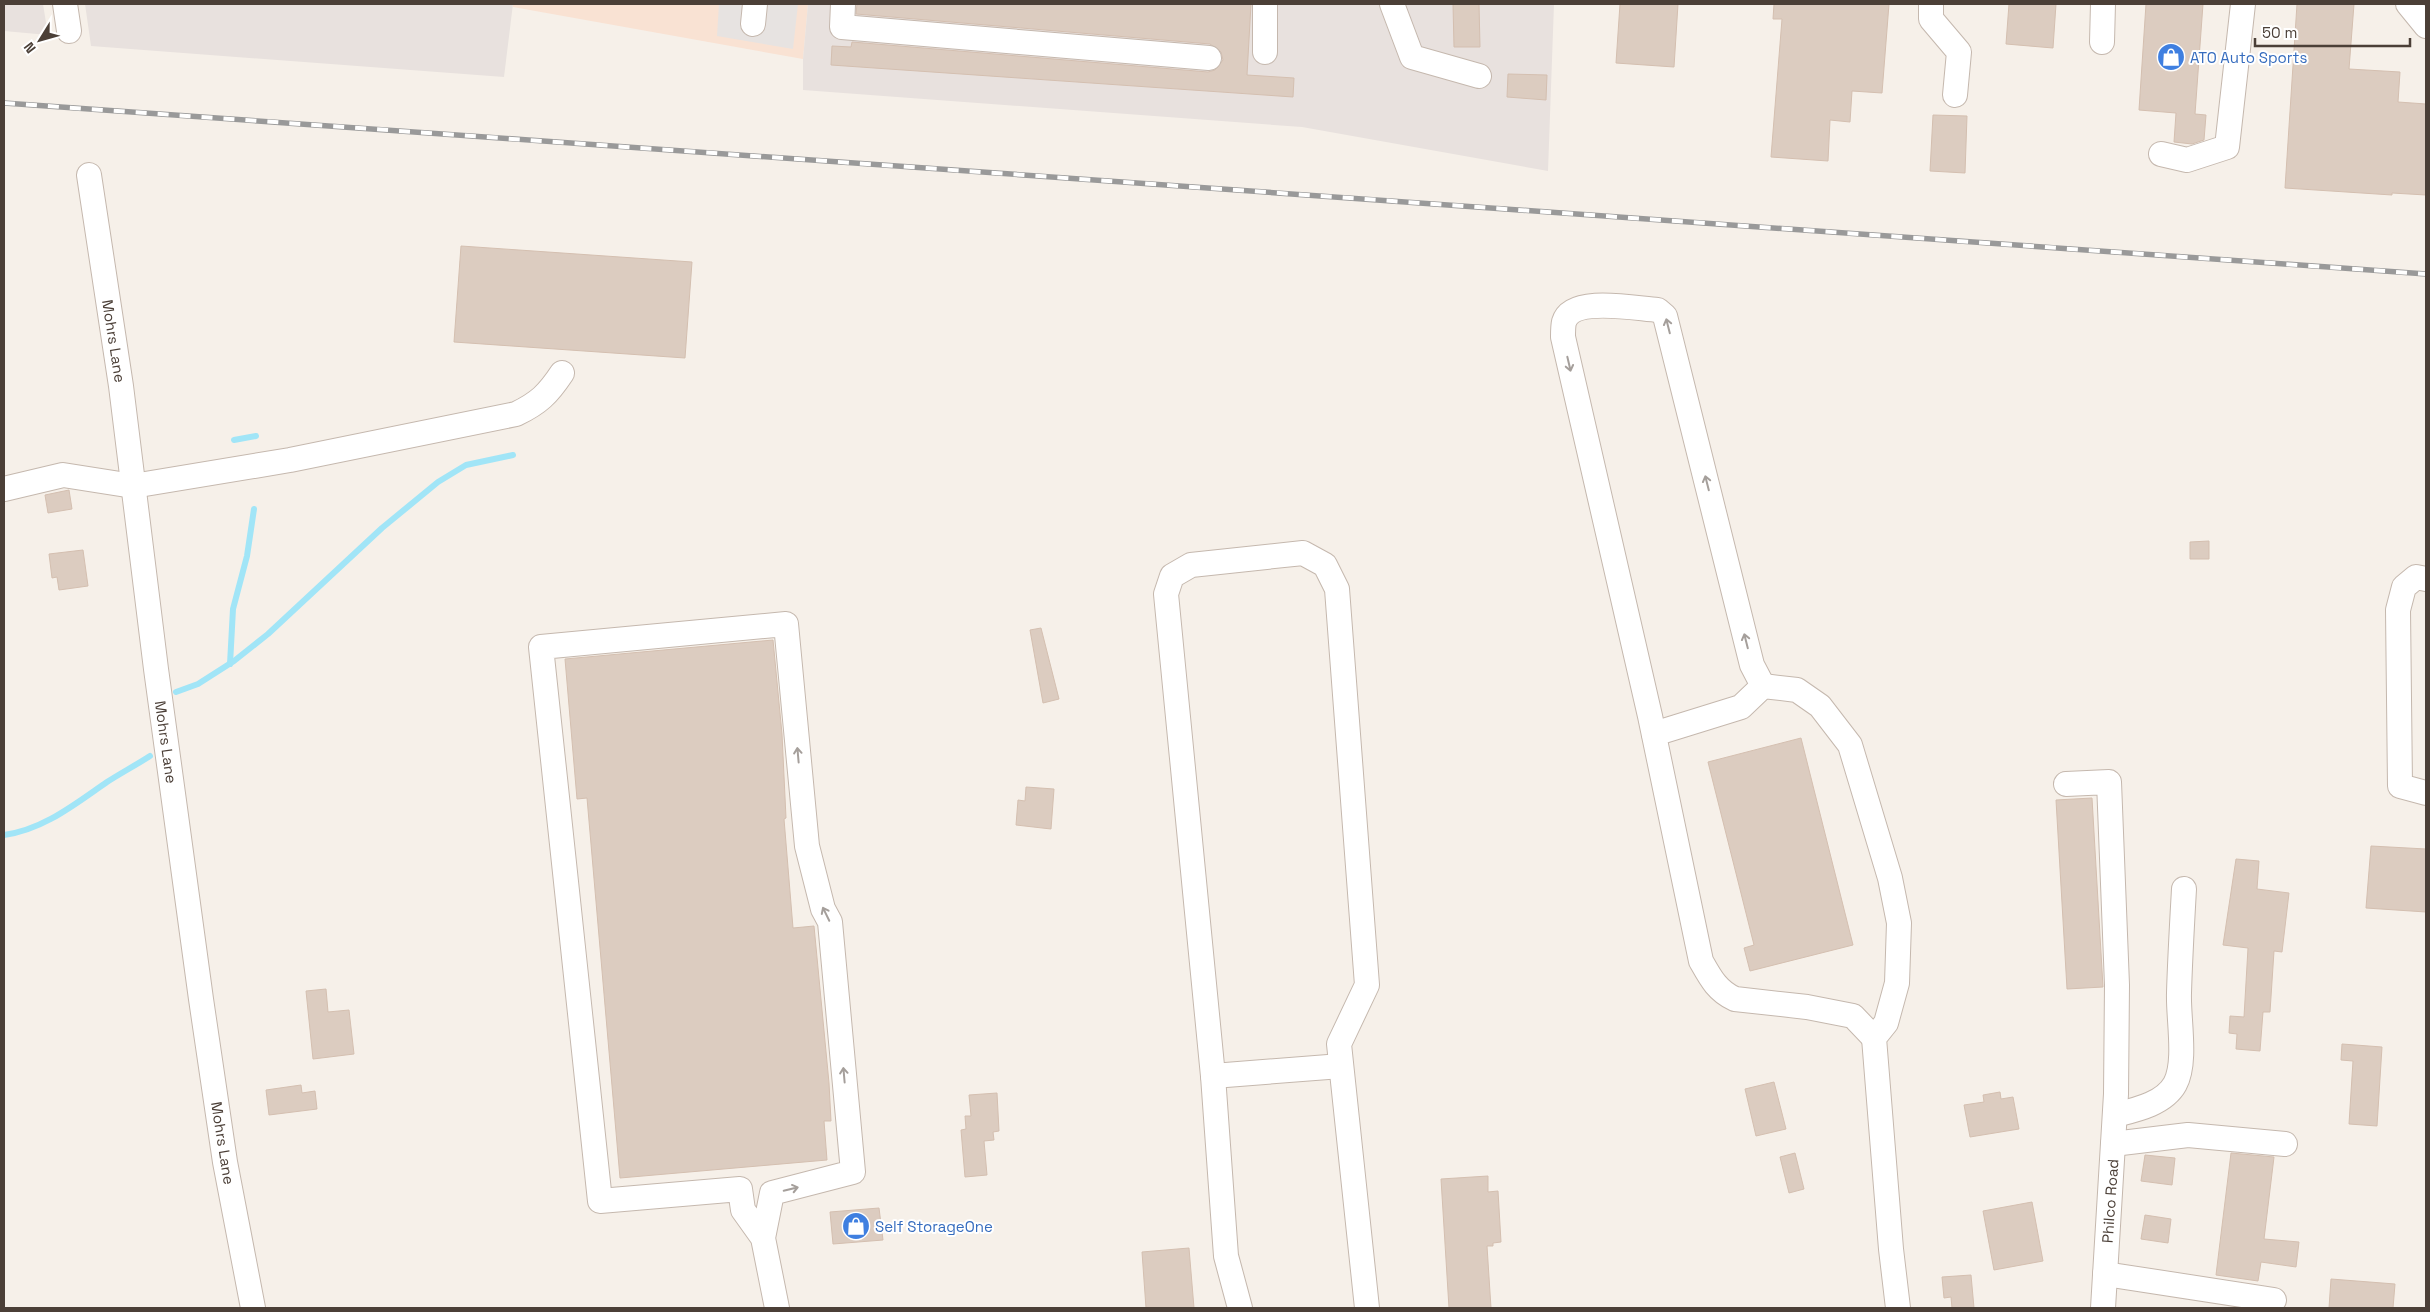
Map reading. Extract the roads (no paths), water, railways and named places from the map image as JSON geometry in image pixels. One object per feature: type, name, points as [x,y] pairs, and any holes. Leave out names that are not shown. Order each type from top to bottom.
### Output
[{"type":"street","points":[[65,4],[69,31]]},
{"type":"street","points":[[843,4],[842,28],[1209,58]]},
{"type":"street","points":[[1265,4],[1265,52]]},
{"type":"street","points":[[1392,4],[1412,57],[1479,76]]},
{"type":"street","points":[[1931,4],[1931,19],[1959,52],[1955,94]]},
{"type":"street","points":[[2102,42],[2103,4]]},
{"type":"street","points":[[2162,154],[2187,160],[2227,147],[2243,4]]},
{"type":"street","points":[[2408,4],[2426,26]]},
{"type":"street","name":"Mohrs Lane","points":[[89,175],[122,386],[133,486],[201,999],[225,1162],[254,1308]]},
{"type":"street","points":[[1763,686],[1752,665],[1665,316],[1658,310],[1586,305],[1572,311],[1564,321],[1563,337],[1652,725],[1701,961],[1715,984],[1724,994],[1735,999],[1807,1007],[1853,1016],[1874,1038],[1890,1249],[1898,1308]]},
{"type":"street","points":[[4,489],[64,475],[133,486],[290,460],[516,414],[535,405],[550,391],[562,373]]},
{"type":"street","points":[[1240,1308],[1226,1256],[1212,1076],[1166,594],[1172,576],[1191,565],[1303,553],[1325,565],[1337,589],[1367,985],[1339,1044],[1367,1308]]},
{"type":"street","points":[[2426,579],[2416,577],[2404,586],[2398,610],[2400,786],[2426,794]]},
{"type":"street","points":[[763,1238],[743,1210],[740,1188],[600,1202],[541,647],[786,624],[807,846],[823,910],[830,922],[853,1172],[772,1193],[763,1238],[777,1308]]},
{"type":"street","points":[[1652,725],[1741,707],[1763,686]]},
{"type":"street","points":[[1763,686],[1797,690],[1820,706],[1850,746],[1890,878],[1899,923],[1897,983],[1886,1023],[1874,1038]]},
{"type":"street","name":"Philco Road","points":[[2066,784],[2109,782],[2117,985],[2116,1105],[2103,1308]]},
{"type":"street","points":[[2116,1105],[2142,1108],[2162,1098],[2175,1084],[2180,1063],[2179,994],[2184,889]]},
{"type":"street","points":[[1212,1076],[1341,1066]]},
{"type":"street","points":[[2113,1144],[2188,1135],[2285,1144]]},
{"type":"street","points":[[2105,1274],[2176,1283],[2274,1300]]},
{"type":"waterway","points":[[234,440],[256,436]]},
{"type":"waterway","points":[[176,692],[198,684],[234,661],[268,634],[382,528],[438,482],[466,465],[513,455]]},
{"type":"waterway","points":[[230,664],[233,609],[247,556],[254,509]]},
{"type":"waterway","points":[[4,835],[32,828],[58,815],[150,756]]},
{"type":"railway","points":[[4,103],[2426,274]]},
{"type":"place","name":"ATO Auto Sports","points":[[2171,57]]},
{"type":"place","name":"Self StorageOne","points":[[856,1226]]}]
